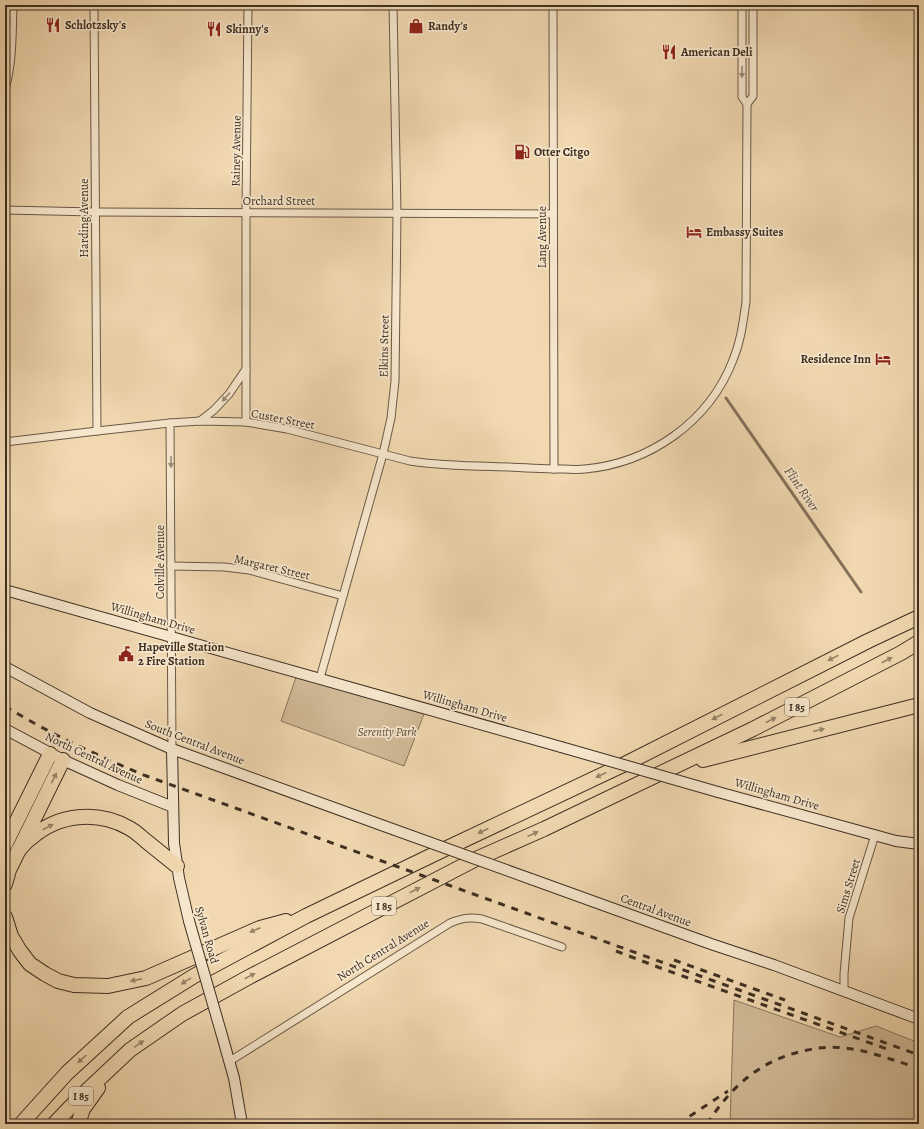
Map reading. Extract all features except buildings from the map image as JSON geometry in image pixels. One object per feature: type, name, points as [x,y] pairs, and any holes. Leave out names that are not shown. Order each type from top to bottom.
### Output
[{"type":"highway","points":[[868,641],[919,611]]},
{"type":"highway","name":"I 85","points":[[21,1124],[67,1073],[128,1017],[194,976],[306,916],[623,765],[868,641],[919,617]]},
{"type":"highway","name":"I 85","points":[[54,1124],[130,1050],[182,1014],[249,977],[476,859],[544,829],[760,726],[901,653],[919,642]]},
{"type":"highway","points":[[673,768],[919,705]]},
{"type":"highway","points":[[5,845],[57,757]]},
{"type":"highway","points":[[5,884],[9,870],[57,757]]},
{"type":"highway","points":[[18,851],[30,838],[55,823],[70,818],[85,816],[100,817],[116,821],[130,828],[177,866]]},
{"type":"highway","points":[[5,917],[11,936],[30,964],[58,981],[74,986],[108,986],[146,978],[260,928],[306,916]]},
{"type":"highway","points":[[78,1124],[83,1109],[110,1069]]},
{"type":"street","points":[[5,89],[9,76],[11,60],[13,5]]},
{"type":"street","name":"Harding Avenue","points":[[94,5],[97,431]]},
{"type":"street","name":"Rainey Avenue","points":[[246,422],[248,5]]},
{"type":"street","name":"Elkins Street","points":[[320,678],[383,454],[391,418],[395,381],[397,213],[393,5]]},
{"type":"street","name":"Lang Avenue","points":[[553,5],[554,469]]},
{"type":"street","points":[[742,5],[742,97],[747,104],[752,96],[753,5]]},
{"type":"street","name":"Custer Street","points":[[5,442],[170,423],[200,421],[246,422],[287,428],[410,461],[430,464],[584,469],[611,465],[637,457],[661,445],[684,429],[703,410],[719,388],[733,361],[742,332],[746,302],[747,104]]},
{"type":"street","name":"Orchard Street","points":[[5,210],[95,212],[553,214]]},
{"type":"street","points":[[200,421],[214,410],[229,394],[246,369]]},
{"type":"street","name":"Colville Avenue","points":[[170,423],[172,749]]},
{"type":"street","name":"Margaret Street","points":[[171,566],[224,567],[249,570],[343,596]]},
{"type":"street","name":"Willingham Drive","points":[[5,590],[172,636],[718,792],[896,841],[919,844]]},
{"type":"street","name":"South Central Avenue","points":[[5,667],[90,713],[172,749],[384,826]]},
{"type":"street","name":"North Central Avenue","points":[[5,729],[57,757],[118,785],[173,807]]},
{"type":"street","name":"Sylvan Road","points":[[172,749],[174,843],[179,878],[189,921],[230,1061],[242,1124]]},
{"type":"street","name":"Central Avenue","points":[[384,826],[711,944],[774,965],[919,1019]]},
{"type":"street","name":"Sims Street","points":[[844,992],[844,974],[849,918],[876,835]]},
{"type":"street","name":"North Central Avenue","points":[[230,1061],[444,927],[461,919],[472,917],[482,919],[562,947]]},
{"type":"green space","name":"Serenity Park","points":[[296,677],[424,714],[404,766],[281,721]]},
{"type":"green space","points":[[734,1000],[840,1037],[876,1026],[919,1043],[919,1124],[730,1124]]},
{"type":"waterway","name":"Flint River","points":[[726,398],[861,592]]},
{"type":"railway","points":[[5,706],[55,734],[141,774],[919,1055]]},
{"type":"railway","points":[[616,951],[887,1049]]},
{"type":"railway","points":[[674,960],[785,1000]]},
{"type":"railway","points":[[707,1124],[736,1087],[760,1069],[787,1055],[818,1048],[838,1047],[872,1053],[919,1068]]},
{"type":"railway","points":[[678,1124],[728,1091]]},
{"type":"place","name":"Schlotzsky's","points":[[53,25]]},
{"type":"place","name":"Randy's","points":[[416,26]]},
{"type":"place","name":"Skinny's","points":[[214,29]]},
{"type":"place","name":"American Deli","points":[[669,52]]},
{"type":"place","name":"Otter Citgo","points":[[522,152]]},
{"type":"place","name":"Embassy Suites","points":[[694,232]]},
{"type":"place","name":"Residence Inn","points":[[883,359]]},
{"type":"place","name":"Hapeville Station 2 Fire Station","points":[[126,654]]}]
